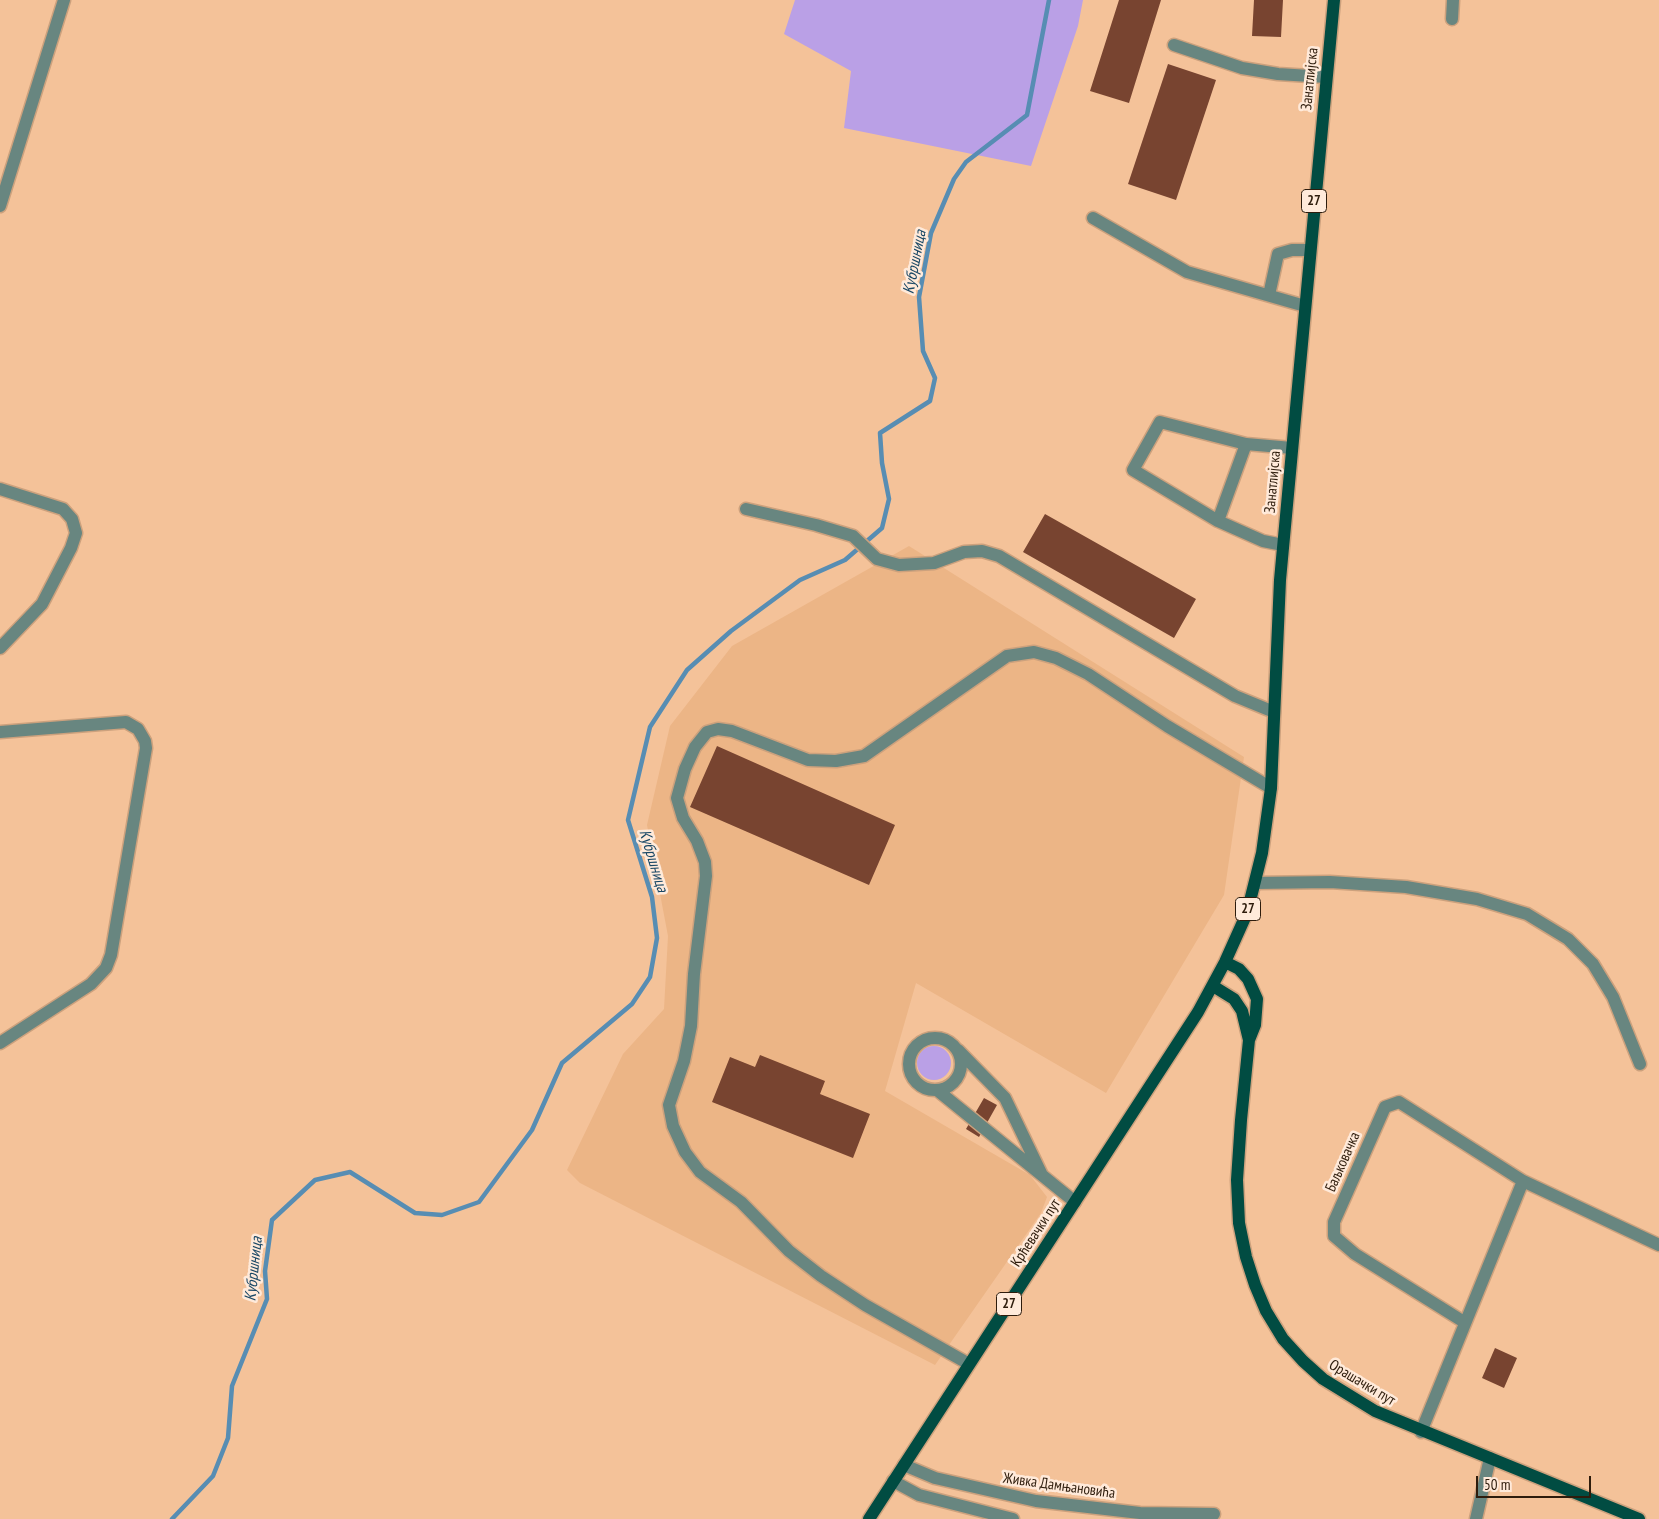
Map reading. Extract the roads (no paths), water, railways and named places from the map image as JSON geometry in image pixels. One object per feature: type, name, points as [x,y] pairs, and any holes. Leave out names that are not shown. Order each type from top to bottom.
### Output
[{"type":"main road","name":"Занатлијска","points":[[1226,962],[1246,913],[1255,884],[1262,854],[1271,788],[1283,545],[1334,0]]},
{"type":"main road","name":"Крћевачки пут","points":[[869,1519],[1076,1202],[1213,986],[1226,962]]},
{"type":"main road","points":[[1226,962],[1239,969],[1255,989],[1258,1010],[1249,1040]]},
{"type":"main road","points":[[1213,986],[1234,1000],[1242,1011],[1249,1040]]},
{"type":"main road","name":"Орашачки пут","points":[[1249,1040],[1237,1191],[1242,1239],[1250,1272],[1260,1298],[1283,1339],[1323,1379],[1375,1411],[1421,1432],[1639,1519]]},
{"type":"street","points":[[0,206],[64,0]]},
{"type":"street","points":[[1452,19],[1453,0]]},
{"type":"street","points":[[1174,45],[1242,68],[1278,74],[1326,76]]},
{"type":"street","points":[[1093,218],[1187,272],[1305,306]]},
{"type":"street","points":[[1269,295],[1278,254],[1292,250],[1310,250]]},
{"type":"street","points":[[1283,545],[1263,541],[1218,521],[1134,470],[1160,422],[1246,444],[1292,448]]},
{"type":"street","points":[[1218,521],[1246,444]]},
{"type":"street","points":[[0,489],[63,509],[72,519],[76,534],[72,548],[42,604],[0,648]]},
{"type":"street","points":[[746,509],[816,524],[852,536],[876,559],[910,566],[934,563],[964,552],[982,551],[999,556],[1235,696],[1274,712]]},
{"type":"street","points":[[969,1364],[865,1305],[821,1276],[789,1251],[740,1202],[700,1172],[685,1152],[673,1126],[669,1105],[684,1061],[691,1026],[694,974],[706,876],[705,862],[697,841],[683,818],[677,798],[685,769],[695,747],[707,732],[718,729],[732,731],[808,760],[836,762],[864,756],[1007,656],[1034,652],[1056,658],[1088,674],[1168,726],[1271,788]]},
{"type":"street","points":[[0,732],[126,722],[138,729],[145,741],[146,748],[111,955],[106,968],[91,984],[0,1043]]},
{"type":"street","points":[[1255,884],[1330,882],[1406,887],[1476,899],[1527,914],[1568,939],[1593,964],[1613,997],[1640,1064]]},
{"type":"street","points":[[956,1048],[960,1056],[959,1075],[946,1088],[937,1090],[921,1087],[910,1074],[909,1058],[912,1050],[924,1039],[932,1037],[950,1042],[956,1048],[1005,1098],[1043,1176]]},
{"type":"street","points":[[937,1090],[1076,1202]]},
{"type":"street","name":"Баљковачка","points":[[1464,1322],[1355,1254],[1334,1236],[1334,1222],[1385,1107],[1399,1102],[1523,1181],[1659,1245]]},
{"type":"street","points":[[1421,1432],[1464,1322],[1523,1181]]},
{"type":"street","points":[[1476,1519],[1490,1458]]},
{"type":"street","name":"Живка Дамњановића","points":[[904,1465],[935,1478],[1044,1502],[1140,1513],[1214,1514]]},
{"type":"street","points":[[893,1482],[924,1497],[1013,1519]]},
{"type":"waterway","name":"Кубршница","points":[[172,1519],[213,1476],[228,1438],[232,1386],[267,1299],[265,1271],[272,1220],[315,1180],[350,1172],[415,1213],[442,1215],[479,1202],[532,1130],[562,1063],[632,1004],[650,977],[657,938],[652,897],[628,820],[650,727],[687,670],[731,631],[800,580],[845,560],[882,528],[889,499],[882,463],[880,433],[930,401],[935,378],[923,351],[919,297],[931,233],[954,179],[966,162],[1027,115],[1049,0]]}]
